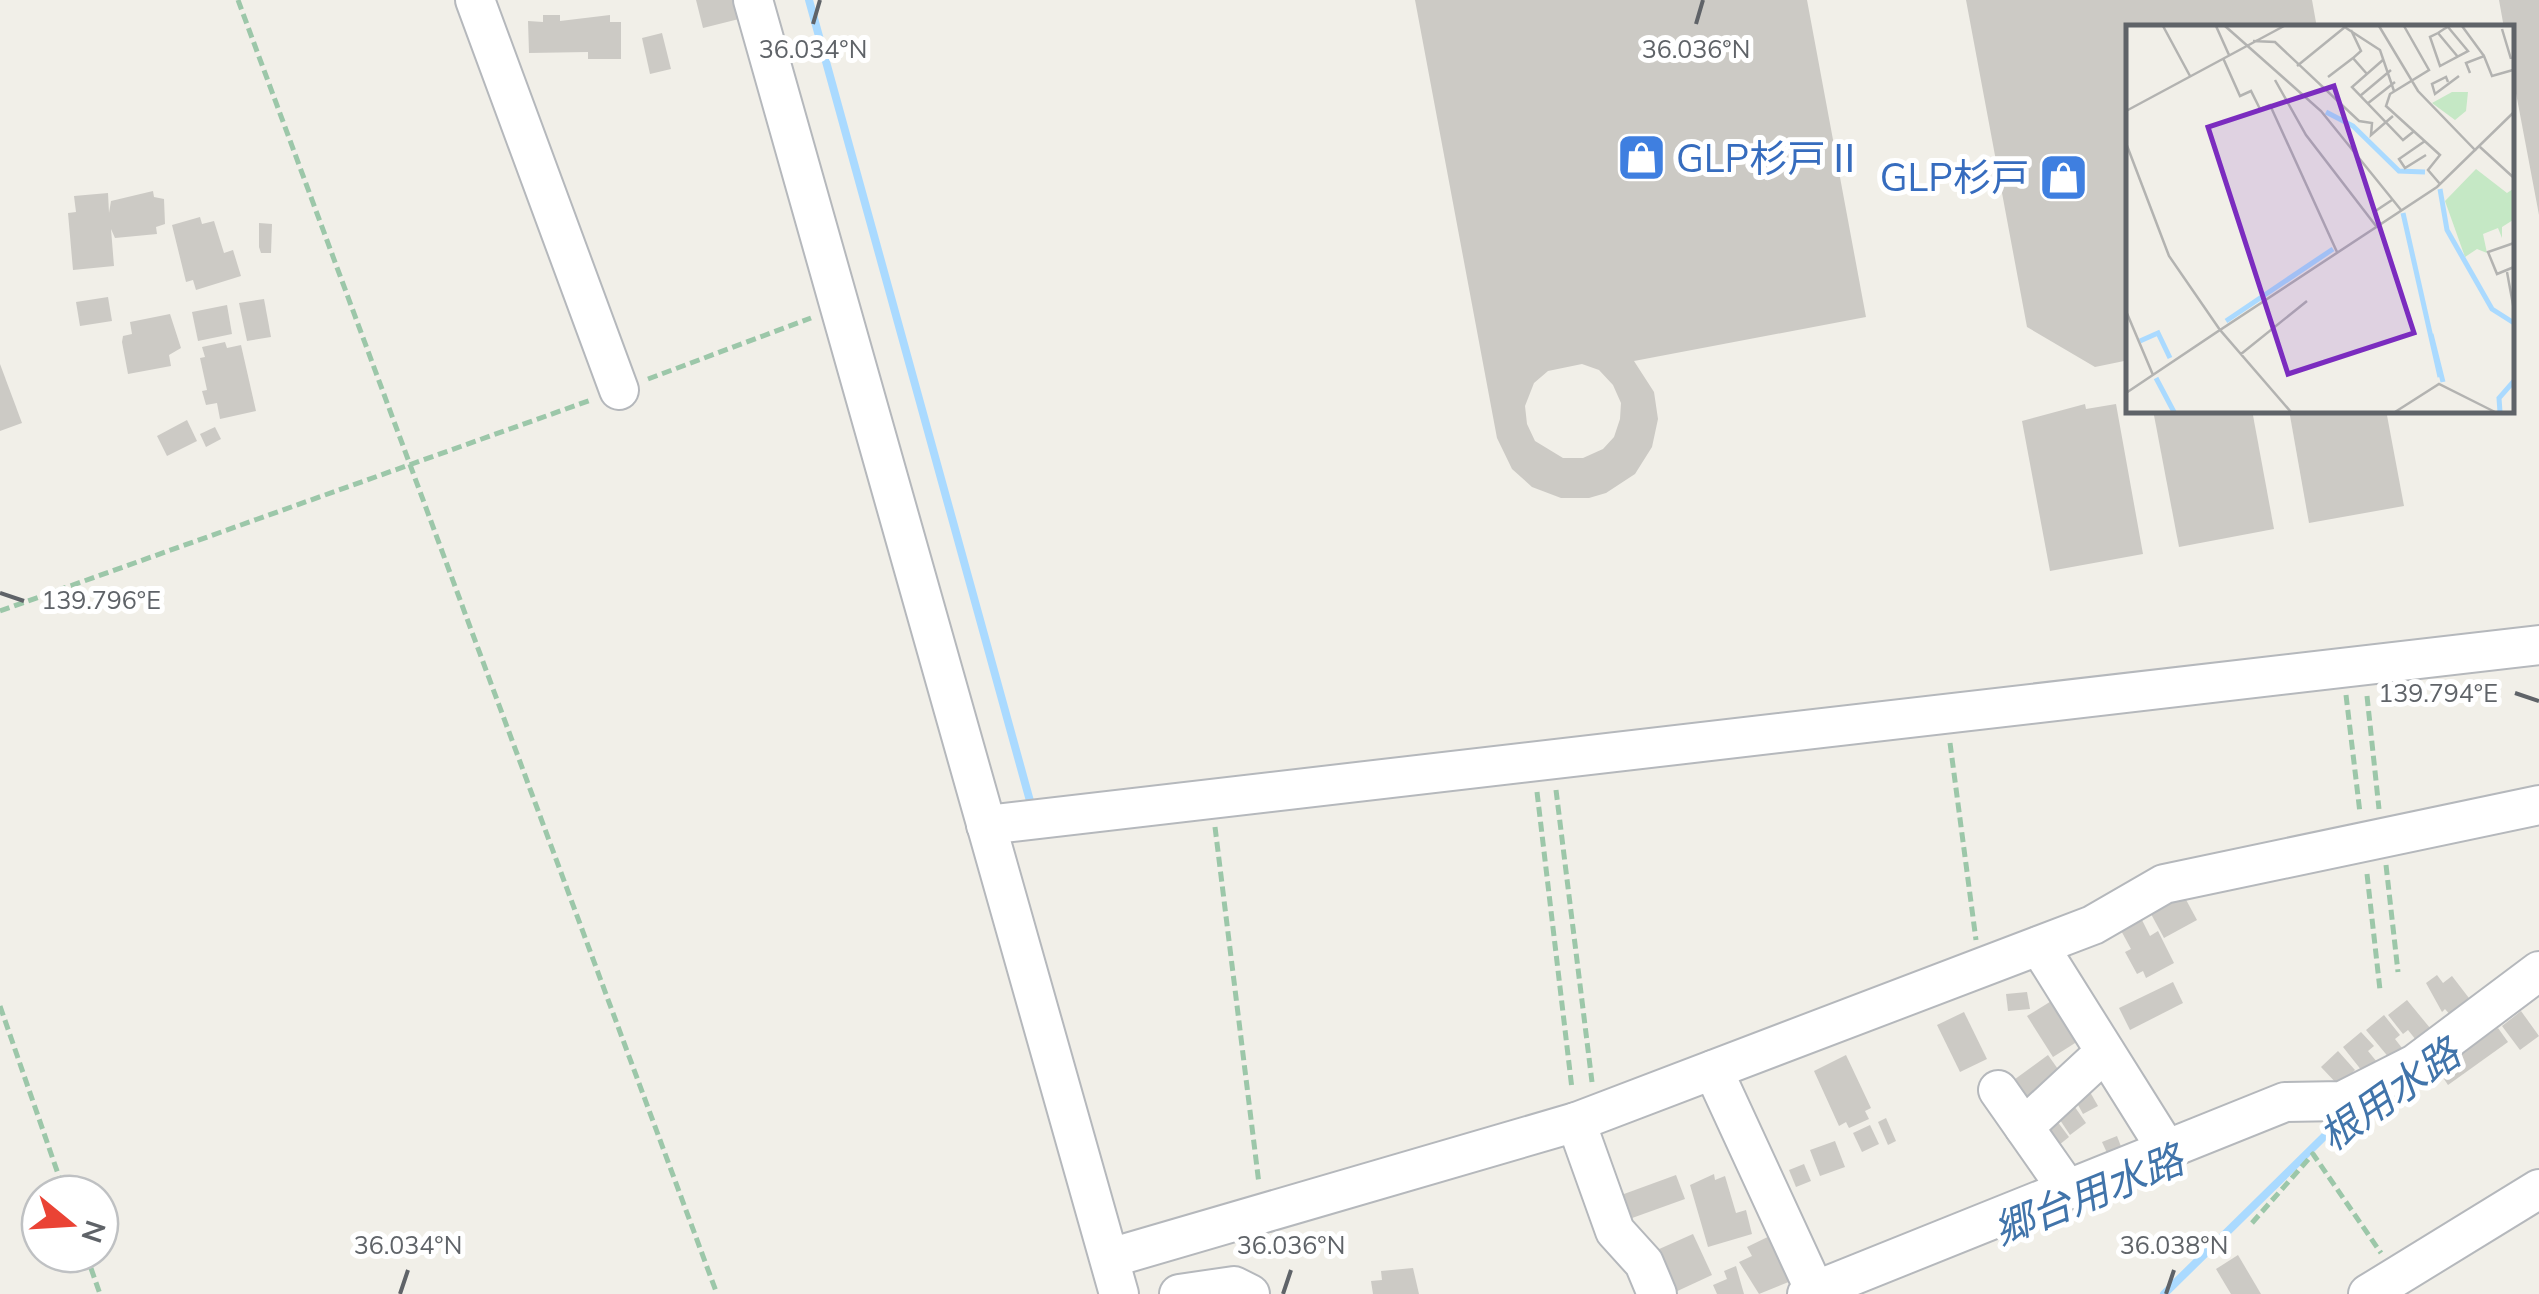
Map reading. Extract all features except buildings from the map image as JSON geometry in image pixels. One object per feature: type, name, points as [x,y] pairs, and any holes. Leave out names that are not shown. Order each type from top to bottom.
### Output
[{"type":"street","points":[[474,0],[619,390]]},
{"type":"street","points":[[752,0],[1114,1276],[1263,1214],[1586,1119],[2093,926],[2164,884],[2539,805]]},
{"type":"street","points":[[986,825],[2539,645]]},
{"type":"street","points":[[2039,946],[2167,1150]]},
{"type":"street","points":[[1713,1070],[1811,1293],[2285,1102],[2342,1100],[2415,1064],[2539,972]]},
{"type":"street","points":[[2024,1127],[2105,1052]]},
{"type":"street","points":[[1998,1090],[2068,1190]]},
{"type":"street","points":[[1586,1119],[1615,1231],[1644,1262],[1657,1294]]},
{"type":"street","points":[[2372,1292],[2539,1189]]},
{"type":"street","points":[[1178,1294],[1234,1286],[1250,1294]]},
{"type":"path","points":[[238,0],[717,1294]]},
{"type":"path","points":[[0,611],[410,468]]},
{"type":"path","points":[[1947,716],[1979,968]]},
{"type":"path","points":[[1555,782],[1586,1119]]},
{"type":"path","points":[[1536,784],[1586,1119]]},
{"type":"path","points":[[1212,800],[1263,1214]]},
{"type":"path","points":[[0,1006],[58,1174]]},
{"type":"path","points":[[2252,1223],[2313,1154],[2385,1258],[2372,1292]]},
{"type":"waterway","points":[[809,0],[1030,801]]},
{"type":"waterway","name":"根用水路","points":[[2164,1294],[2346,1115]]},
{"type":"place","name":"GLP杉戸Ⅱ","points":[[1641,158]]},
{"type":"place","name":"GLP杉戸","points":[[2064,177]]},
{"type":"water label","name":"郷台用水路","points":[[2088,1194]]}]
